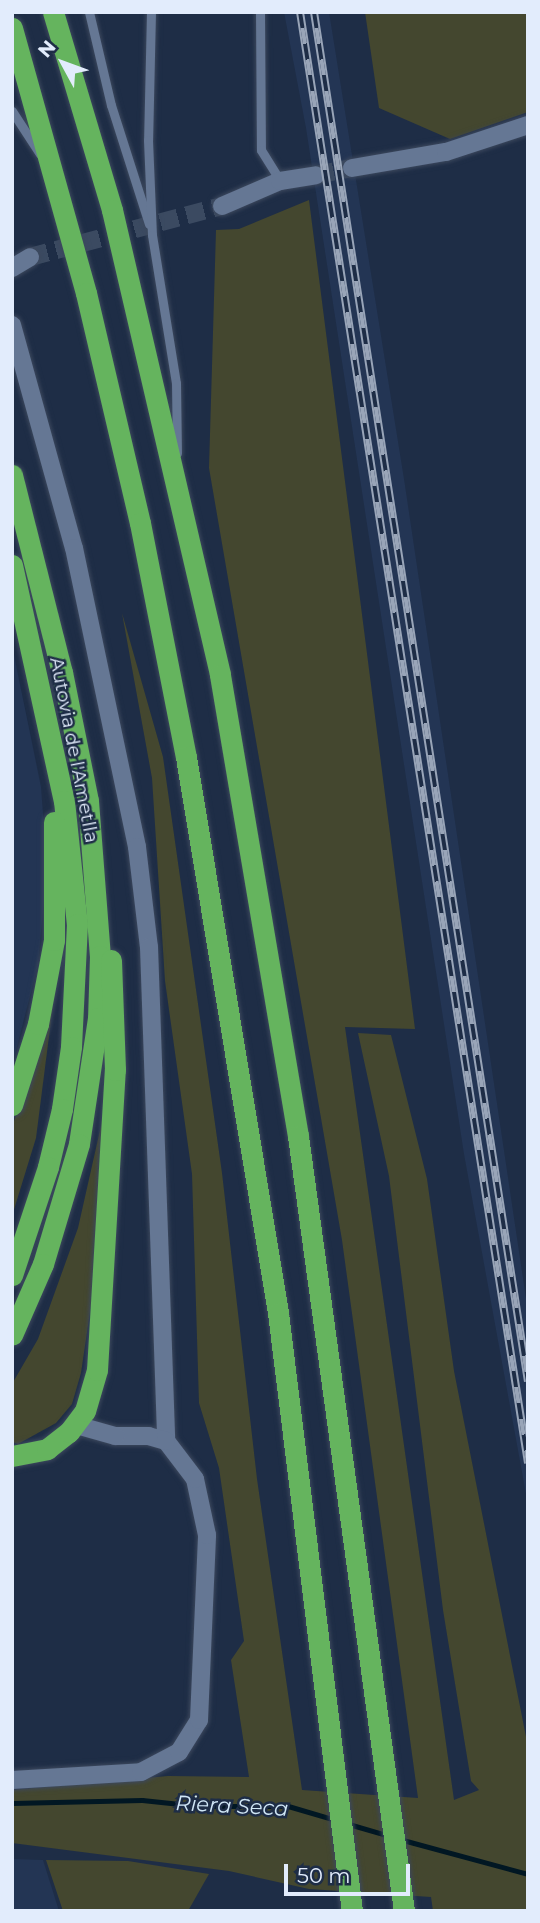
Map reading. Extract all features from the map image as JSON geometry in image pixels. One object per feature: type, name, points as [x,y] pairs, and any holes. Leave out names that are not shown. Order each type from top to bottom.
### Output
[{"type":"highway","points":[[53,12],[112,210],[220,675],[298,1136],[404,1911]]},
{"type":"highway","points":[[12,28],[55,179],[137,510],[188,770],[278,1313],[352,1911]]},
{"type":"highway","points":[[12,475],[73,722],[114,981],[115,1070],[101,1350],[92,1393],[76,1425],[47,1449],[12,1457]]},
{"type":"highway","name":"Autovia de l'Ametlla","points":[[12,565],[47,719],[72,860],[76,984],[62,1109],[48,1167],[12,1275]]},
{"type":"highway","points":[[12,1105],[38,1024],[54,940],[56,844],[47,719]]},
{"type":"highway","points":[[12,1335],[63,1204],[90,1081],[100,956],[96,862]]},
{"type":"street","points":[[352,168],[446,152],[528,125]]},
{"type":"street","points":[[222,206],[280,181],[316,175]]},
{"type":"street","points":[[12,268],[30,257]]},
{"type":"street","points":[[12,325],[74,548],[137,847],[149,947],[166,1441],[195,1479],[208,1535],[199,1720],[179,1752],[141,1772],[12,1780]]},
{"type":"street","points":[[76,1425],[115,1436],[149,1436],[166,1441]]},
{"type":"lane","points":[[89,12],[111,105],[152,235]]},
{"type":"lane","points":[[151,12],[148,140],[152,235],[176,383],[178,490]]},
{"type":"lane","points":[[260,12],[261,150],[280,181]]},
{"type":"lane","points":[[12,111],[55,179]]},
{"type":"shaded area","points":[[284,12],[329,12],[404,479],[528,1312],[528,1505],[464,1154],[306,128]]},
{"type":"shaded area","points":[[12,645],[41,787],[47,867],[38,965],[12,1066]]},
{"type":"shaded area","points":[[12,1859],[43,1860],[59,1911],[12,1911]]},
{"type":"green space","points":[[365,12],[528,12],[528,112],[450,139],[379,108]]},
{"type":"green space","points":[[309,200],[415,1029],[345,1027],[454,1800],[479,1790],[471,1781],[443,1610],[389,1176],[358,1033],[391,1035],[427,1179],[454,1371],[528,1747],[528,1911],[433,1911],[431,1897],[309,1889],[229,1871],[12,1843],[12,1790],[168,1776],[249,1777],[231,1660],[244,1641],[219,1468],[199,1403],[192,1174],[165,981],[152,778],[122,613],[163,757],[222,1173],[257,1479],[302,1790],[418,1798],[342,1240],[209,468],[216,230],[239,229]]},
{"type":"green space","points":[[53,1005],[36,1138],[12,1216],[12,1127]]},
{"type":"green space","points":[[103,1117],[91,1305],[81,1373],[72,1404],[56,1423],[18,1444],[12,1442],[12,1384],[38,1339],[78,1228]]},
{"type":"green space","points":[[46,1860],[128,1861],[209,1874],[188,1911],[63,1911]]},
{"type":"waterway","name":"Riera Seca","points":[[12,1803],[142,1800],[199,1806],[288,1806],[336,1820]]},
{"type":"waterway","name":"Riera Seca","points":[[345,1823],[390,1836]]},
{"type":"waterway","name":"Riera Seca","points":[[399,1839],[528,1874]]},
{"type":"tunnel","points":[[316,175],[352,168]]},
{"type":"tunnel","points":[[30,257],[222,206]]},
{"type":"railway","points":[[300,12],[528,1463]]},
{"type":"railway","points":[[314,12],[528,1381]]}]
